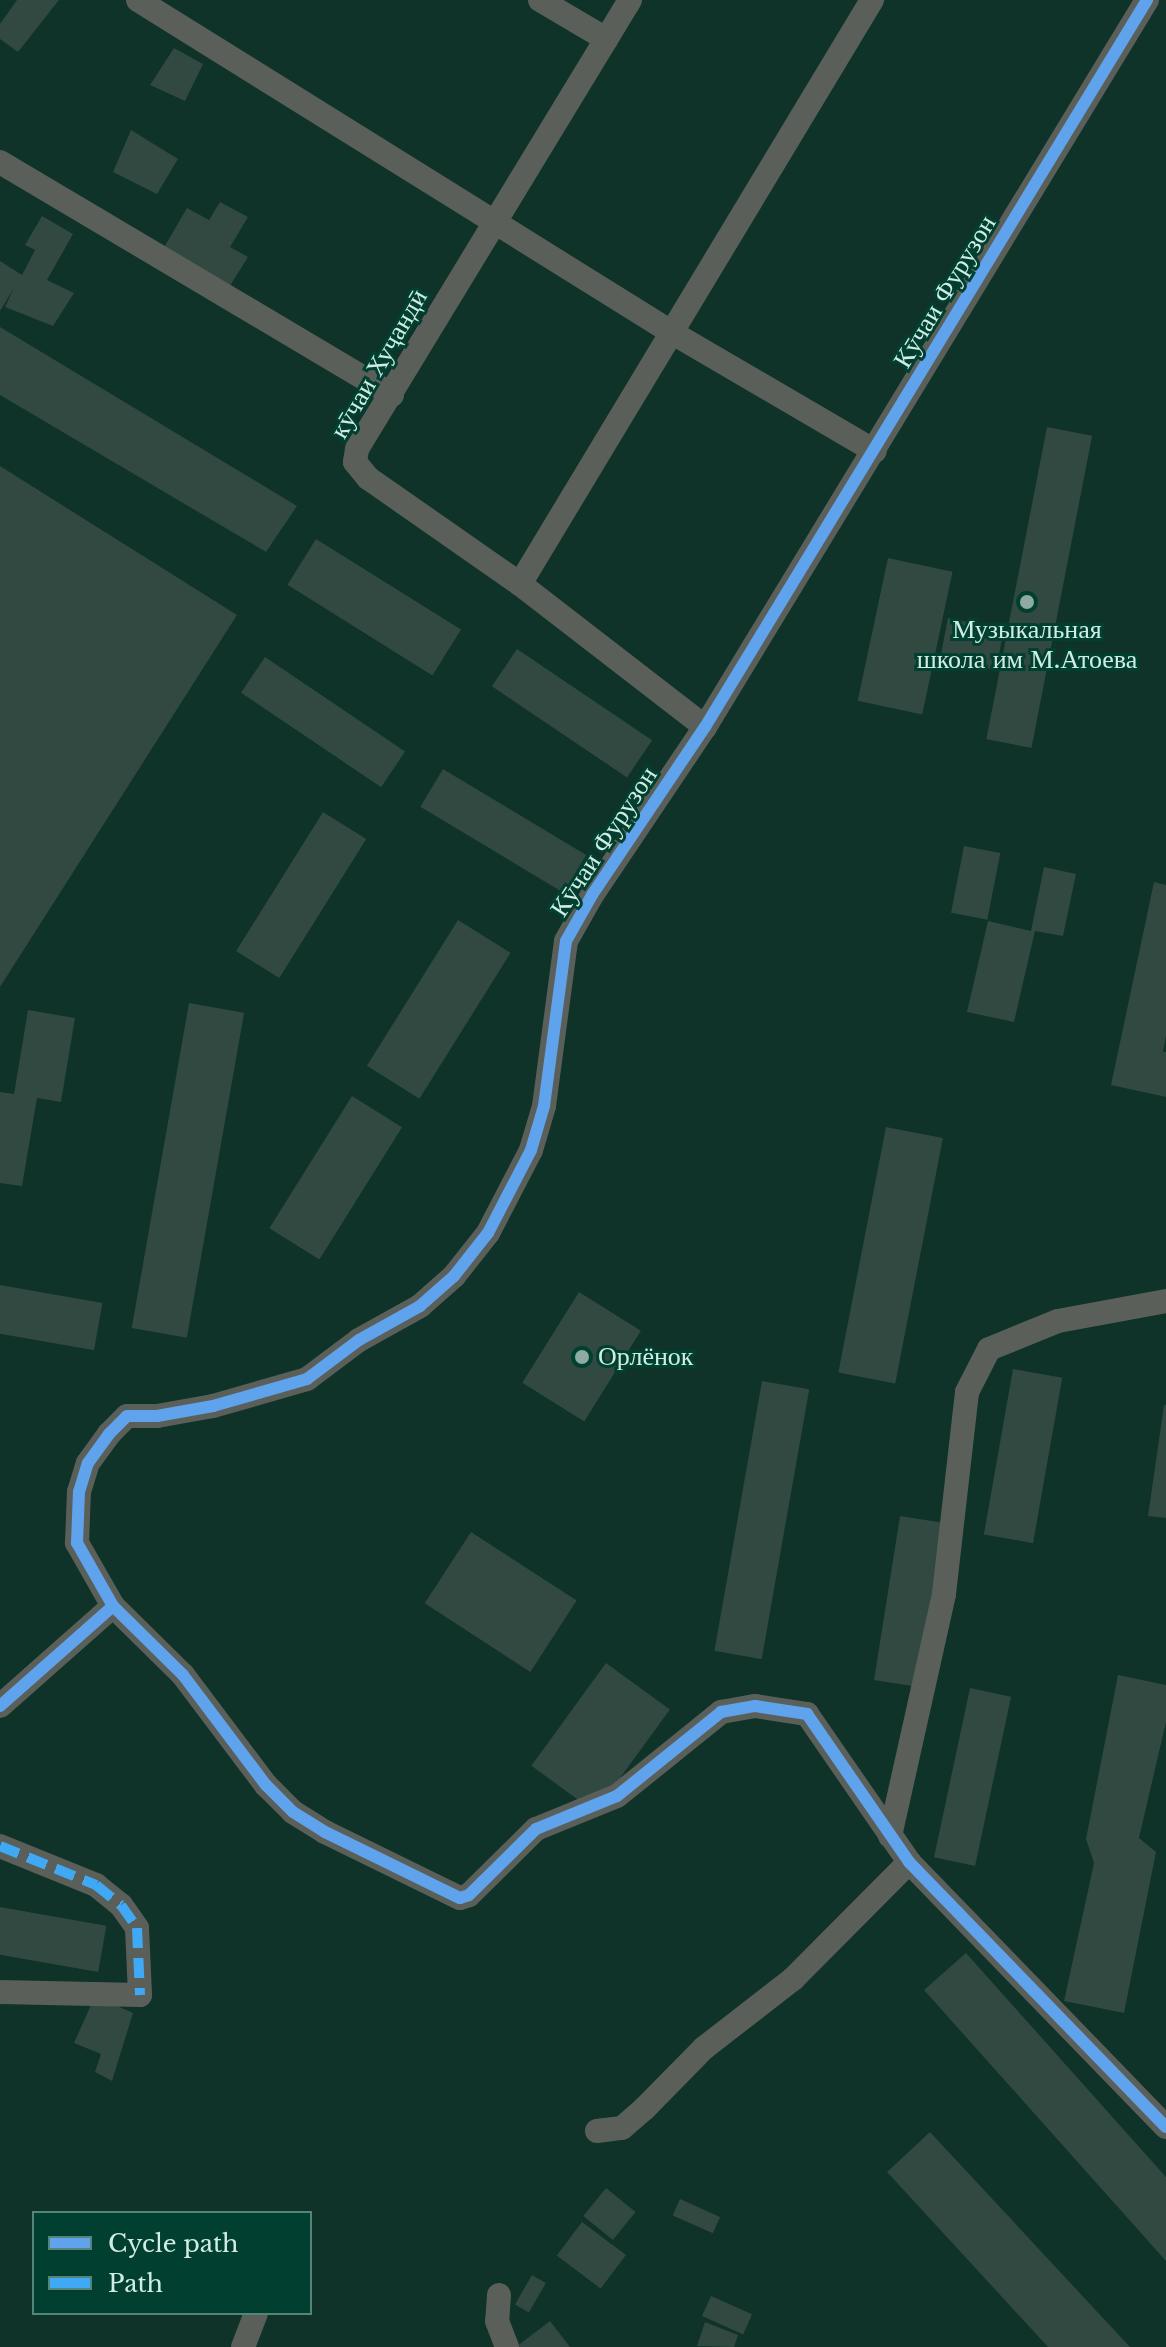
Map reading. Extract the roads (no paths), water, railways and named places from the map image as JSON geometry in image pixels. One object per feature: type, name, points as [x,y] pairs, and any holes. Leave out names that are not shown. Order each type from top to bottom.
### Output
[{"type":"street","points":[[138,0],[671,332],[875,451]]},
{"type":"street","points":[[540,0],[606,39]]},
{"type":"street","name":"кӯчаи Хуҷандӣ","points":[[630,0],[355,455],[360,472],[520,584],[705,727]]},
{"type":"street","points":[[520,584],[872,0]]},
{"type":"street","name":"Кӯчаи Фурузон","points":[[890,1836],[807,1714],[771,1707],[737,1708],[721,1712],[617,1796],[536,1829],[469,1895],[460,1898],[325,1832],[293,1812],[266,1785],[183,1675],[113,1606],[77,1543],[79,1492],[88,1463],[127,1416],[157,1416],[213,1406],[307,1379],[359,1340],[420,1306],[454,1276],[488,1233],[531,1150],[544,1106],[566,941],[592,895],[705,727],[1147,0]]},
{"type":"street","points":[[0,162],[392,395]]},
{"type":"street","points":[[1166,1301],[1058,1321],[989,1349],[967,1392],[944,1594],[890,1836],[909,1862],[1166,2127]]},
{"type":"street","points":[[0,1706],[113,1606]]},
{"type":"street","points":[[0,1846],[96,1885],[121,1905],[137,1928],[140,1995],[0,1992]]},
{"type":"street","points":[[597,2131],[622,2128],[704,2048],[793,1979],[909,1862]]},
{"type":"street","points":[[499,2295],[497,2321],[507,2347]]},
{"type":"street","points":[[243,2347],[255,2315]]},
{"type":"place","name":"Музыкальная школа им М.Атоева","points":[[1027,602]]},
{"type":"place","name":"Орлёнок","points":[[582,1357]]}]
